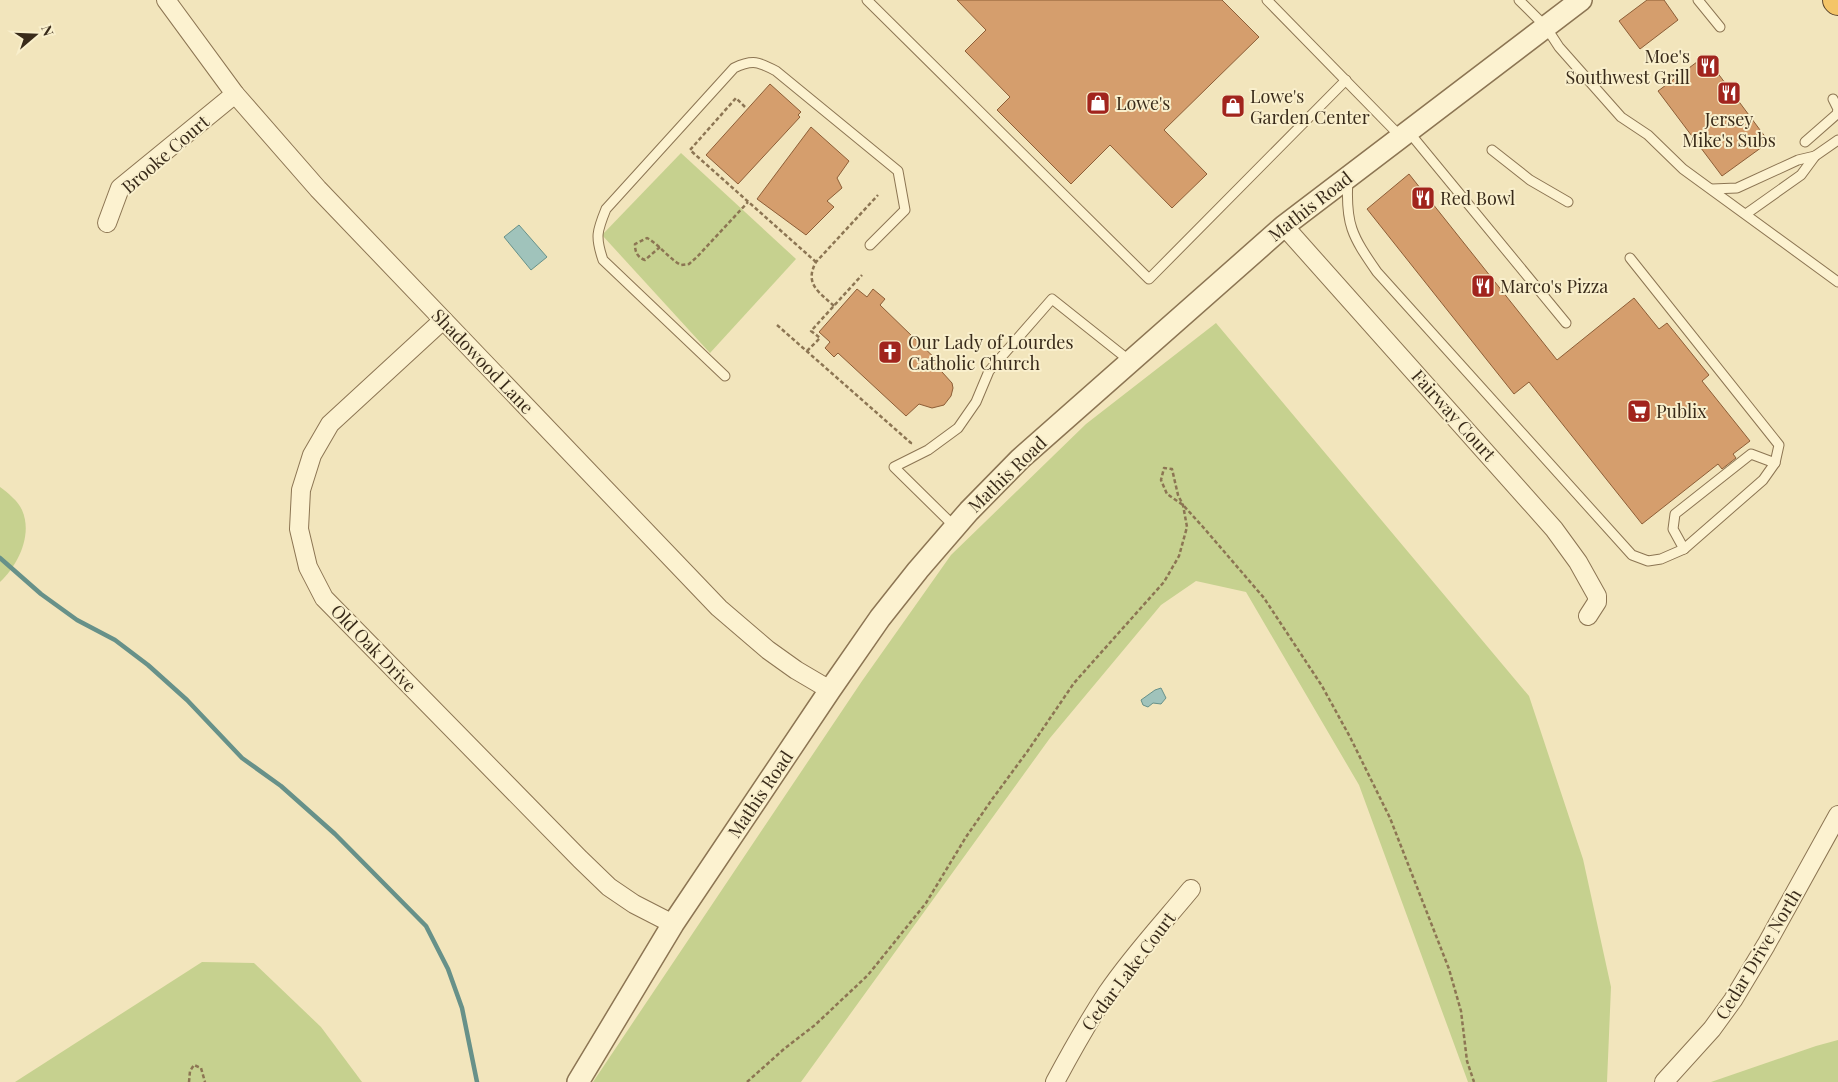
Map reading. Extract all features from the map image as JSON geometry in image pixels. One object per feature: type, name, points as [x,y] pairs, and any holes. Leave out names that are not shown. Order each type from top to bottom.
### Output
[{"type":"street","name":"Shadowood Lane","points":[[166,0],[235,94],[318,189],[719,608],[768,650],[796,670],[830,690]]},
{"type":"street","name":"Mathis Road","points":[[578,1082],[673,924],[830,690],[880,618],[955,527],[1020,459],[1284,226],[1581,0]]},
{"type":"street","name":"Brooke Court","points":[[107,224],[120,188],[235,94]]},
{"type":"street","name":"Fairway Court","points":[[1284,226],[1554,529],[1578,562],[1595,591],[1597,602],[1588,616]]},
{"type":"street","name":"Old Oak Drive","points":[[443,320],[330,424],[312,455],[301,490],[299,529],[308,567],[324,598],[580,859],[617,892],[634,904],[673,924]]},
{"type":"street","name":"Cedar Drive North","points":[[1664,1082],[1712,1029],[1733,1000],[1766,945],[1838,815]]},
{"type":"street","name":"Cedar Lake Court","points":[[1055,1082],[1081,1034],[1108,992],[1135,956],[1191,889]]},
{"type":"lane","points":[[866,0],[1149,279],[1346,80]]},
{"type":"lane","points":[[1267,0],[1346,80],[1405,134],[1566,323]]},
{"type":"lane","points":[[1519,0],[1546,27],[1559,47],[1621,117],[1648,136],[1683,169],[1838,282]]},
{"type":"lane","points":[[1698,0],[1720,27]]},
{"type":"lane","points":[[725,376],[603,260],[598,245],[597,229],[606,209],[734,68],[746,62],[759,62],[776,71],[898,171],[905,210],[870,245]]},
{"type":"lane","points":[[1805,142],[1836,114],[1838,109],[1833,100]]},
{"type":"lane","points":[[1746,214],[1801,175],[1815,156],[1838,140]]},
{"type":"lane","points":[[1492,150],[1530,180],[1568,202]]},
{"type":"lane","points":[[1712,189],[1737,188],[1798,160],[1815,156]]},
{"type":"lane","points":[[1348,176],[1346,201],[1349,224],[1357,243],[1377,272],[1632,555],[1648,560],[1661,558],[1684,549],[1763,480],[1775,463],[1780,445],[1630,258]]},
{"type":"lane","points":[[955,527],[894,467],[928,450],[958,428],[976,402],[989,371],[1052,299],[1130,361]]},
{"type":"lane","points":[[1684,549],[1673,529],[1675,514],[1751,454],[1775,463]]},
{"type":"path","points":[[745,107],[736,98],[690,150],[816,262]]},
{"type":"path","points":[[834,306],[814,288],[811,271],[816,262],[878,195]]},
{"type":"path","points":[[660,247],[645,260],[640,258],[635,252],[635,244],[647,238],[660,247],[673,261],[681,265],[689,264],[748,202]]},
{"type":"path","points":[[807,351],[820,338],[811,331],[862,275]]},
{"type":"path","points":[[777,325],[911,443],[901,456],[904,462]]},
{"type":"path","points":[[747,1082],[784,1049],[815,1025],[868,975],[926,903],[966,837],[1074,683],[1164,582],[1179,556],[1187,527],[1183,505],[1178,495],[1172,469],[1164,468],[1161,480],[1167,494],[1183,505],[1264,598],[1322,686],[1350,737],[1390,818],[1450,969],[1461,1011],[1467,1061],[1474,1082]]},
{"type":"path","points":[[189,1082],[190,1071],[194,1065],[201,1068],[205,1082]]},
{"type":"green space","points":[[681,153],[796,259],[710,353],[602,235]]},
{"type":"green space","points":[[1216,323],[1529,696],[1583,859],[1611,987],[1607,1082],[1468,1082],[1359,785],[1246,592],[1196,581],[1161,605],[1050,738],[801,1082],[593,1082],[862,681],[951,555],[1086,424]]},
{"type":"green space","points":[[0,487],[12,497],[22,510],[26,529],[25,539],[18,558],[0,582]]},
{"type":"green space","points":[[202,962],[254,963],[321,1027],[362,1082],[15,1082]]},
{"type":"green space","points":[[1838,1040],[1838,1082],[1711,1082],[1816,1046]]},
{"type":"water","points":[[519,225],[547,257],[531,270],[504,237]]},
{"type":"water","points":[[1161,688],[1166,698],[1161,704],[1153,703],[1148,707],[1143,705],[1141,700]]},
{"type":"building","name":"Lowe's","points":[[957,0],[1222,0],[1259,37],[1164,130],[1207,174],[1172,208],[1110,145],[1071,184],[997,110],[1010,97],[965,51],[986,30]]},
{"type":"building","points":[[1647,0],[1664,0],[1678,20],[1640,49],[1619,21]]},
{"type":"building","points":[[1705,56],[1769,142],[1722,176],[1658,91]]},
{"type":"building","points":[[770,84],[801,112],[798,115],[800,117],[738,184],[706,155]]},
{"type":"building","points":[[811,127],[849,161],[837,178],[842,188],[827,201],[834,207],[806,235],[757,199]]},
{"type":"building","name":"Publix","points":[[1409,174],[1557,360],[1634,298],[1659,329],[1667,323],[1709,375],[1702,381],[1750,441],[1733,454],[1736,458],[1722,469],[1718,464],[1642,524],[1529,382],[1514,394],[1367,209]]},
{"type":"building","name":"Our Lady of Lourdes Catholic Church","points":[[857,289],[867,297],[873,289],[885,299],[880,305],[946,369],[942,372],[952,383],[953,388],[951,396],[944,405],[932,408],[919,404],[906,416],[838,353],[834,357],[825,348],[830,342],[819,332]]},
{"type":"waterway","points":[[0,558],[41,594],[77,620],[115,640],[148,665],[187,700],[242,758],[281,786],[335,834],[426,926],[448,969],[462,1008],[477,1082]]},
{"type":"place","name":"Moe's Southwest Grill","points":[[1708,66]]},
{"type":"place","name":"Jersey Mike's Subs","points":[[1729,93]]},
{"type":"place","name":"Lowe's","points":[[1098,103]]},
{"type":"place","name":"Lowe's Garden Center","points":[[1233,106]]},
{"type":"place","name":"Red Bowl","points":[[1423,198]]},
{"type":"place","name":"Marco's Pizza","points":[[1483,286]]},
{"type":"place","name":"Our Lady of Lourdes Catholic Church","points":[[890,352]]},
{"type":"place","name":"Publix","points":[[1639,411]]}]
